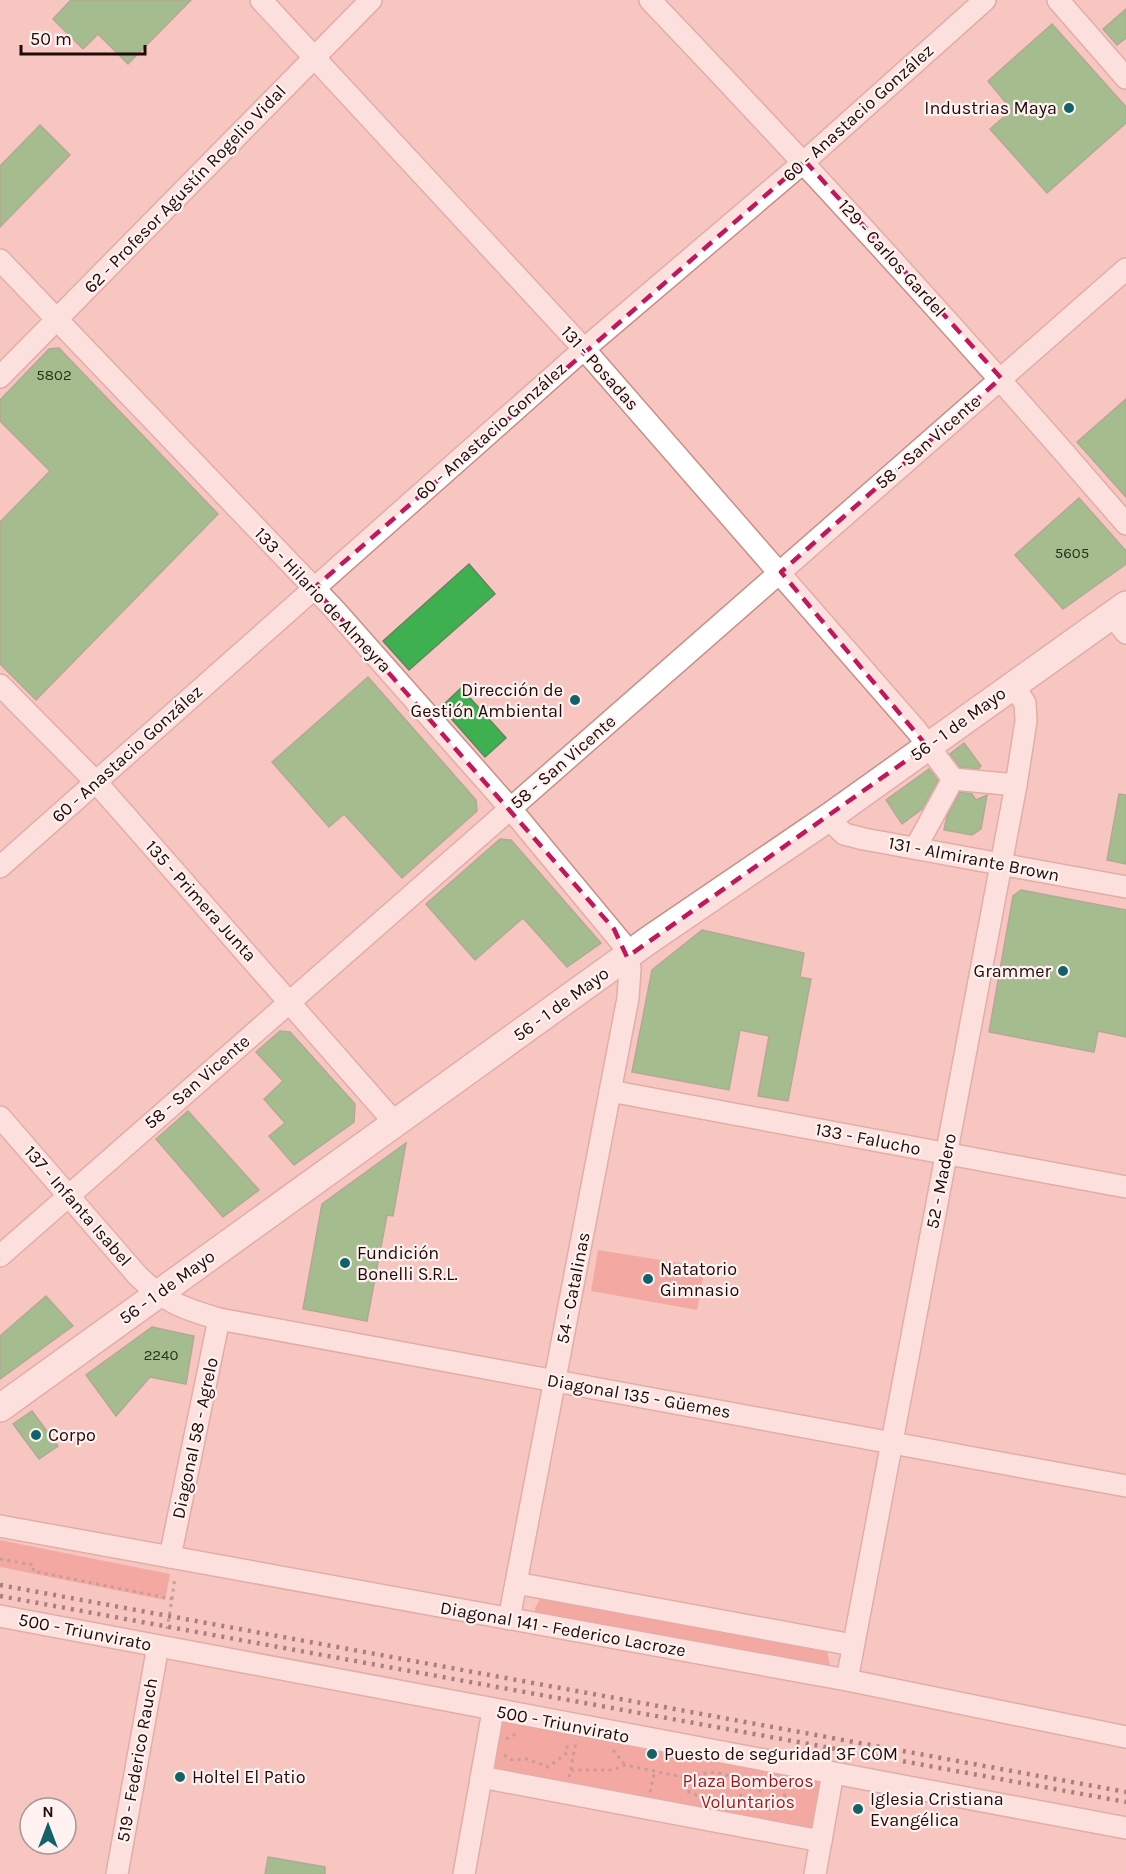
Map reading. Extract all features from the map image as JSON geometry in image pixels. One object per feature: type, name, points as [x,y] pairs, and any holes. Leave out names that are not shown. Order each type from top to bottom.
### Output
[{"type":"main road","name":"56 - 1 de Mayo","points":[[0,1408],[627,957],[828,818],[1013,685],[1121,617]]},
{"type":"street","name":"131 - Posadas","points":[[261,0],[584,349],[781,572],[953,779]]},
{"type":"street","name":"62 - Profesor Agustín Rogelio Vidal","points":[[0,377],[371,0]]},
{"type":"street","name":"129 - Carlos Gardel","points":[[650,0],[805,161],[1000,378],[1126,524]]},
{"type":"street","name":"60 - Anastacio González","points":[[0,867],[584,349],[805,161],[985,0]]},
{"type":"street","points":[[1058,0],[1126,78]]},
{"type":"street","name":"133 - Hilario de Almeyra","points":[[0,260],[314,588],[510,808],[614,929],[627,957]]},
{"type":"street","name":"58 - San Vicente","points":[[0,1256],[1126,269]]},
{"type":"street","name":"135 - Primera Junta","points":[[0,685],[96,782],[290,1001],[395,1124]]},
{"type":"street","name":"52 - Madero","points":[[847,1680],[1016,785],[1026,721],[1025,704],[1013,685]]},
{"type":"street","points":[[916,847],[953,779],[1016,785]]},
{"type":"street","name":"131 - Almirante Brown","points":[[828,818],[844,834],[1126,887]]},
{"type":"street","name":"54 - Catalinas","points":[[509,1619],[630,984],[627,957]]},
{"type":"street","name":"133 - Falucho","points":[[610,1091],[1126,1186]]},
{"type":"street","name":"137 - Infanta Isabel","points":[[0,1117],[157,1294]]},
{"type":"street","name":"Diagonal 135 - Güemes","points":[[157,1294],[188,1309],[219,1318],[1126,1486]]},
{"type":"street","name":"Diagonal 58 - Agrelo","points":[[174,1558],[219,1318]]},
{"type":"street","name":"Diagonal 141 - Federico Lacroze","points":[[0,1526],[847,1680],[1126,1737]]},
{"type":"street","name":"Diagonal 141 - Federico Lacroze","points":[[516,1583],[853,1645]]},
{"type":"street","name":"500 - Triunvirato","points":[[0,1616],[158,1646],[492,1719],[833,1773],[1126,1828]]},
{"type":"street","name":"519 - Federico Rauch","points":[[117,1874],[158,1646]]},
{"type":"street","points":[[464,1874],[492,1719]]},
{"type":"street","points":[[483,1768],[568,1794],[821,1841]]},
{"type":"street","points":[[815,1874],[833,1773]]},
{"type":"path","points":[[158,1646],[167,1628],[172,1599],[174,1558]]},
{"type":"path","points":[[0,1559],[34,1565],[33,1571],[172,1599]]},
{"type":"path","points":[[492,1719],[505,1739],[523,1732]]},
{"type":"path","points":[[483,1768],[506,1756],[512,1760],[527,1759],[548,1767],[567,1751],[570,1732]]},
{"type":"path","points":[[568,1794],[574,1753],[570,1732]]},
{"type":"path","points":[[567,1751],[574,1753]]},
{"type":"path","points":[[571,1770],[612,1770],[625,1765],[683,1777],[715,1772],[744,1780],[780,1783],[784,1786],[785,1796],[777,1807],[739,1804],[687,1791],[683,1777]]},
{"type":"path","points":[[739,1804],[744,1780]]},
{"type":"path","points":[[757,1807],[762,1780]]},
{"type":"highlighted area","points":[[805,161],[1001,378],[781,572],[927,746],[627,957],[614,929],[314,588]]},
{"type":"green space","name":"Natatorio Gimnasio","points":[[598,1250],[705,1267],[697,1310],[591,1291]]},
{"type":"green space","points":[[0,1540],[170,1574],[165,1600],[0,1567]]},
{"type":"green space","points":[[541,1597],[827,1649],[830,1667],[536,1619],[535,1608]]},
{"type":"green space","name":"Plaza Bomberos Voluntarios","points":[[507,1719],[818,1778],[821,1788],[813,1826],[809,1830],[497,1772],[494,1767],[499,1727]]},
{"type":"building","points":[[71,0],[191,0],[128,64],[98,34],[83,49],[53,19]]},
{"type":"building","points":[[1126,9],[1126,38],[1117,45],[1103,29]]},
{"type":"building","name":"Industrias Maya","points":[[1052,24],[1126,107],[1126,123],[1047,193],[990,129],[1012,110],[988,81]]},
{"type":"building","points":[[40,125],[70,155],[0,227],[0,166]]},
{"type":"building","points":[[59,348],[218,514],[36,700],[0,664],[0,522],[50,471],[0,421],[0,400],[49,349]]},
{"type":"building","points":[[1126,399],[1126,497],[1077,442]]},
{"type":"building","points":[[1079,498],[1126,551],[1126,564],[1063,609],[1015,555]]},
{"type":"building","points":[[469,564],[495,594],[409,670],[383,641]]},
{"type":"building","points":[[368,677],[476,800],[477,811],[402,878],[344,814],[329,827],[272,762]]},
{"type":"building","points":[[461,688],[506,738],[485,757],[441,707]]},
{"type":"building","points":[[964,743],[981,766],[978,769],[960,767],[950,754]]},
{"type":"building","points":[[929,769],[938,780],[922,809],[902,824],[886,800]]},
{"type":"building","points":[[960,792],[972,794],[976,800],[987,795],[981,829],[972,835],[944,830],[947,816]]},
{"type":"building","points":[[1119,794],[1126,795],[1126,864],[1107,860]]},
{"type":"building","points":[[500,839],[511,840],[601,943],[567,967],[523,918],[475,960],[426,904]]},
{"type":"building","name":"Grammer","points":[[1021,890],[1126,910],[1126,1037],[1098,1031],[1094,1052],[989,1032],[1013,896]]},
{"type":"building","points":[[702,930],[804,953],[800,977],[811,979],[788,1101],[758,1096],[769,1036],[740,1030],[729,1090],[632,1072],[652,970]]},
{"type":"building","points":[[280,1031],[290,1032],[355,1104],[354,1122],[294,1165],[269,1136],[285,1123],[264,1099],[283,1081],[256,1052]]},
{"type":"building","points":[[188,1111],[259,1190],[223,1217],[156,1139]]},
{"type":"building","name":"Fundición Bonelli S.R.L.","points":[[406,1143],[393,1216],[387,1215],[367,1321],[303,1309],[322,1204]]},
{"type":"building","points":[[46,1296],[73,1326],[0,1379],[0,1336]]},
{"type":"building","points":[[152,1327],[194,1336],[186,1384],[150,1377],[116,1416],[86,1375]]},
{"type":"building","name":"Corpo","points":[[32,1411],[58,1446],[39,1459],[13,1424]]},
{"type":"building","points":[[268,1857],[325,1867],[325,1874],[265,1874]]},
{"type":"railway","points":[[0,1585],[1126,1792]]},
{"type":"railway","points":[[0,1596],[1126,1802]]},
{"type":"place","name":"Industrias Maya","points":[[1069,108]]},
{"type":"place","name":"Dirección de Gestión Ambiental","points":[[575,700]]},
{"type":"place","name":"Grammer","points":[[1063,971]]},
{"type":"place","name":"Fundición Bonelli S.R.L.","points":[[345,1263]]},
{"type":"place","name":"Natatorio Gimnasio","points":[[648,1279]]},
{"type":"place","name":"Corpo","points":[[36,1435]]},
{"type":"place","name":"Puesto de seguridad 3F COM","points":[[652,1754]]},
{"type":"place","name":"Holtel El Patio","points":[[180,1777]]},
{"type":"place","name":"Iglesia Cristiana Evangélica","points":[[858,1809]]}]
